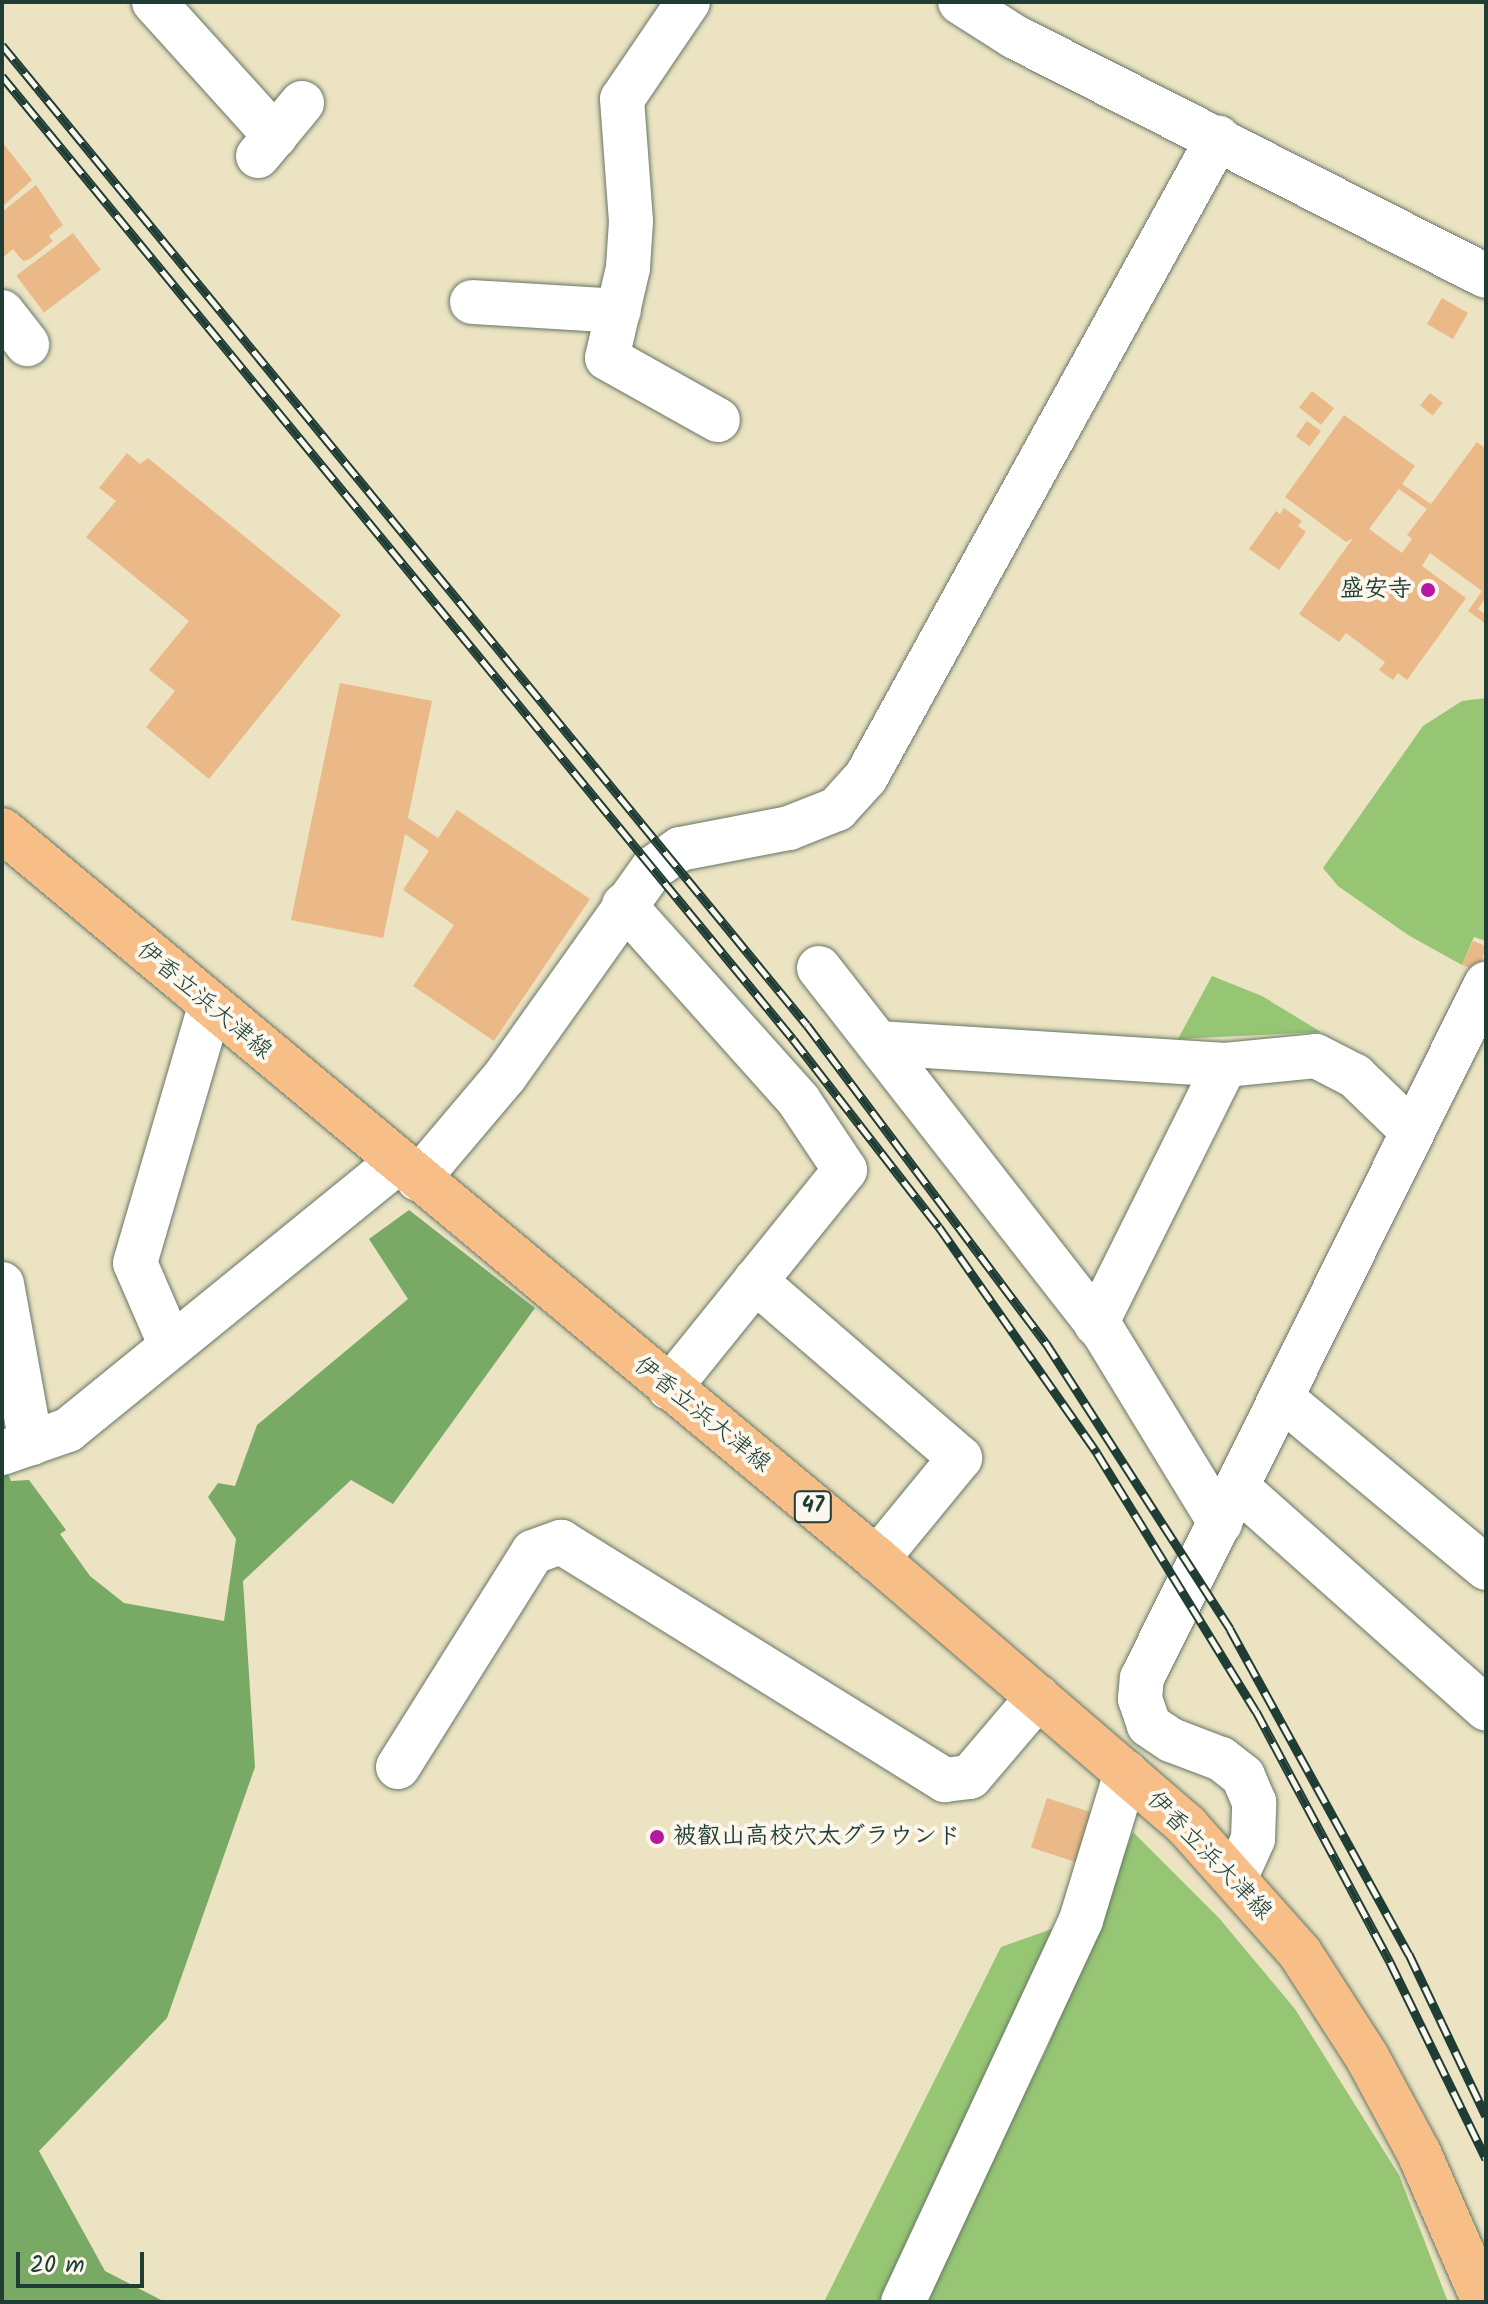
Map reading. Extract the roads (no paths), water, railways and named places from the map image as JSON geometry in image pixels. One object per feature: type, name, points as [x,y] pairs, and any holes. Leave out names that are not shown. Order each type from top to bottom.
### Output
[{"type":"main road","name":"伊香立浜大津線","points":[[2,830],[210,1007],[877,1559],[1187,1826],[1300,1953],[1367,2057],[1419,2153],[1484,2302]]},
{"type":"street","points":[[688,2],[622,99],[631,221],[619,311],[607,358],[718,420]]},
{"type":"street","points":[[960,2],[1015,37],[1486,276]]},
{"type":"street","points":[[177,11],[266,147],[302,103]]},
{"type":"street","points":[[2,1284],[16,1448],[68,1430],[171,1346],[407,1171],[505,1076],[641,880],[668,855],[789,828],[837,809],[866,777],[1218,138]]},
{"type":"street","points":[[472,302],[619,311]]},
{"type":"street","points":[[624,905],[799,1101],[845,1170],[669,1388]]},
{"type":"street","points":[[819,968],[1096,1324],[1229,1505],[1486,1708]]},
{"type":"street","points":[[1235,1879],[1253,1839],[1254,1802],[1243,1776],[1221,1759],[1171,1740],[1149,1725],[1140,1699],[1155,1648],[1284,1400],[1486,984]]},
{"type":"street","points":[[171,1346],[135,1263],[210,1007]]},
{"type":"street","points":[[878,1043],[1225,1065],[1316,1056],[1355,1076],[1412,1131]]},
{"type":"street","points":[[1096,1324],[1225,1065]]},
{"type":"street","points":[[755,1281],[960,1458],[877,1559]]},
{"type":"street","points":[[1284,1400],[1486,1568]]},
{"type":"street","points":[[398,1767],[533,1552],[561,1542],[945,1780],[970,1777],[1038,1697]]},
{"type":"street","points":[[903,2302],[1081,1920],[1126,1773]]},
{"type":"railway","points":[[2,45],[807,1025],[1046,1343],[1230,1629],[1409,1954],[1486,2116]]},
{"type":"railway","points":[[2,76],[793,1039],[939,1227],[1097,1453],[1256,1711],[1390,1962],[1486,2159]]},
{"type":"place","name":"盛安寺","points":[[1428,590]]},
{"type":"place","name":"被叡山高校穴太グラウンド","points":[[657,1837]]}]
